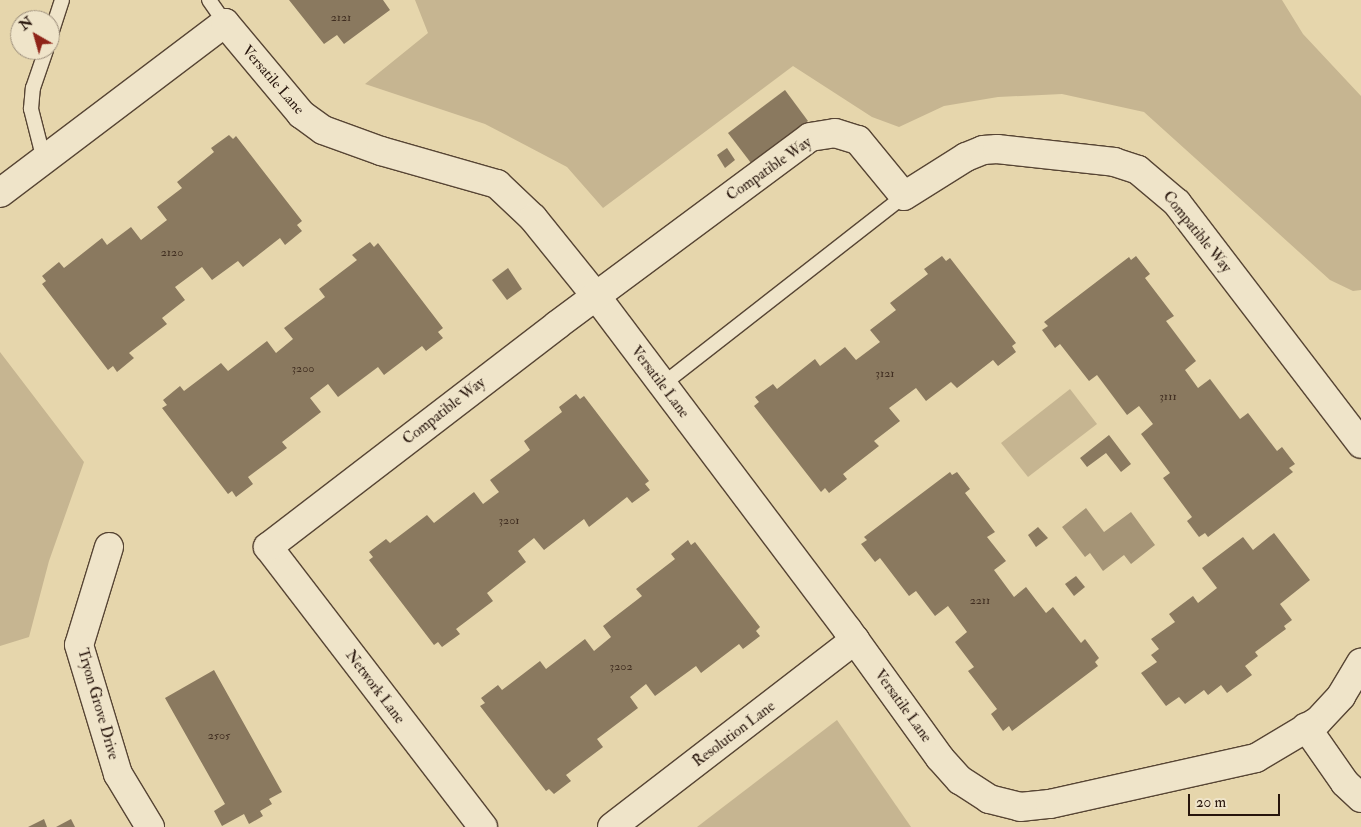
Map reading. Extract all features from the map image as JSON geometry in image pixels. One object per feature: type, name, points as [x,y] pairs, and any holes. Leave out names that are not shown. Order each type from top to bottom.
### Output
[{"type":"street","points":[[0,193],[225,23]]},
{"type":"street","name":"Versatile Lane","points":[[225,23],[284,96],[301,114],[323,130],[381,151],[497,184],[533,218],[596,296],[855,640],[940,758],[960,780],[989,799],[1020,807],[1050,804],[1242,763],[1270,751],[1306,727]]},
{"type":"street","name":"Compatible Way","points":[[268,546],[596,296],[810,137],[835,133],[858,140],[904,196],[966,157],[983,150],[997,149],[1114,162],[1138,170],[1177,203],[1361,444]]},
{"type":"street","name":"Network Lane","points":[[268,546],[482,827]]},
{"type":"street","name":"Tryon Grove Drive","points":[[109,547],[79,645],[118,774],[150,827]]},
{"type":"street","name":"Resolution Lane","points":[[612,827],[855,640]]},
{"type":"street","points":[[1361,663],[1342,696],[1318,721],[1306,727],[1345,783],[1361,798]]},
{"type":"lane","points":[[210,0],[225,23]]},
{"type":"lane","points":[[43,60],[33,88],[31,109],[44,160]]},
{"type":"lane","points":[[662,385],[904,196]]},
{"type":"shaded area","points":[[415,0],[1282,0],[1303,34],[1361,96],[1361,290],[1353,291],[1330,280],[1144,112],[1062,94],[998,97],[944,106],[899,127],[872,117],[793,66],[603,208],[567,167],[485,124],[365,84],[428,33]]},
{"type":"shaded area","points":[[0,352],[84,462],[49,561],[29,637],[0,646]]},
{"type":"shaded area","points":[[1070,389],[1097,424],[1028,477],[1001,443]]},
{"type":"shaded area","points":[[1086,508],[1104,532],[1131,512],[1155,545],[1131,564],[1124,555],[1103,571],[1090,553],[1085,557],[1062,527]]},
{"type":"shaded area","points":[[837,720],[911,827],[697,827]]},
{"type":"building","points":[[289,0],[383,0],[390,10],[344,44],[337,35],[324,44]]},
{"type":"building","points":[[785,90],[808,121],[751,163],[728,133]]},
{"type":"building","points":[[229,135],[233,139],[236,136],[302,221],[297,225],[302,231],[285,245],[280,238],[243,267],[238,261],[212,280],[202,267],[175,287],[185,300],[162,318],[167,324],[129,353],[134,358],[117,372],[113,366],[108,370],[42,284],[46,281],[42,276],[59,262],[64,268],[102,238],[107,245],[131,227],[141,240],[167,220],[157,207],[182,188],[177,182],[214,152],[211,148]]},
{"type":"building","points":[[727,148],[735,160],[725,168],[717,155]]},
{"type":"building","points":[[370,242],[374,247],[378,243],[443,328],[438,332],[443,338],[426,351],[422,346],[384,375],[378,367],[338,397],[328,384],[310,398],[321,412],[282,442],[287,448],[248,477],[253,484],[236,497],[232,491],[228,494],[162,408],[167,405],[163,400],[180,386],[184,391],[221,363],[228,371],[267,341],[276,353],[293,339],[284,328],[325,297],[319,289],[357,260],[352,255]]},
{"type":"building","points":[[942,256],[946,261],[950,258],[1016,343],[1012,346],[1016,352],[998,366],[993,360],[957,388],[951,382],[926,401],[916,388],[889,408],[900,421],[874,441],[879,446],[843,474],[847,479],[829,493],[825,488],[821,492],[754,406],[759,402],[755,397],[773,384],[777,389],[815,359],[820,366],[845,347],[856,360],[880,342],[870,330],[896,310],[890,303],[928,274],[924,269]]},
{"type":"building","points":[[1136,256],[1150,274],[1145,278],[1174,316],[1166,321],[1196,361],[1185,370],[1198,388],[1210,379],[1240,419],[1248,413],[1277,451],[1282,447],[1295,464],[1289,468],[1293,472],[1208,537],[1205,533],[1199,537],[1187,521],[1192,517],[1163,478],[1170,473],[1141,434],[1153,424],[1139,406],[1127,415],[1097,375],[1089,381],[1060,344],[1055,348],[1042,330],[1048,326],[1044,322],[1129,257],[1131,260]]},
{"type":"building","points":[[508,268],[522,289],[507,300],[492,280]]},
{"type":"building","points":[[576,394],[580,399],[584,396],[649,481],[645,484],[650,490],[632,503],[627,497],[589,527],[584,519],[544,550],[534,538],[518,551],[526,562],[487,593],[493,601],[456,629],[460,634],[442,647],[438,642],[434,645],[369,560],[373,557],[369,552],[386,539],[390,543],[427,515],[434,523],[474,492],[483,504],[499,492],[490,480],[530,450],[524,441],[562,412],[559,407]]},
{"type":"building","points":[[1109,435],[1131,464],[1121,472],[1106,453],[1087,467],[1080,458]]},
{"type":"building","points":[[950,472],[952,475],[957,472],[970,489],[965,493],[995,532],[987,537],[1006,561],[994,570],[1014,597],[1026,587],[1046,613],[1053,607],[1081,643],[1085,639],[1099,658],[1095,662],[1098,666],[1012,731],[1009,726],[1003,731],[991,714],[997,709],[968,671],[974,667],[955,642],[967,632],[948,606],[935,616],[916,591],[909,596],[880,558],[875,562],[861,544],[867,540],[864,537]]},
{"type":"building","points":[[1038,527],[1048,538],[1036,547],[1028,535]]},
{"type":"building","points":[[1274,533],[1310,580],[1280,604],[1292,620],[1284,626],[1286,629],[1255,652],[1258,656],[1245,666],[1252,675],[1227,693],[1221,685],[1208,695],[1204,690],[1185,704],[1179,697],[1166,706],[1141,673],[1157,662],[1151,655],[1159,649],[1151,639],[1175,622],[1169,614],[1193,596],[1198,603],[1217,588],[1202,568],[1243,537],[1253,550]]},
{"type":"building","points":[[688,540],[691,545],[695,542],[760,627],[756,631],[760,636],[743,649],[739,644],[701,673],[696,666],[655,696],[646,684],[630,697],[638,708],[597,739],[603,747],[566,775],[571,781],[554,794],[549,789],[546,791],[480,706],[485,703],[481,698],[498,685],[502,690],[540,661],[546,669],[585,639],[594,651],[611,637],[603,626],[642,596],[636,589],[675,559],[671,554]]},
{"type":"building","points":[[1076,576],[1085,587],[1074,596],[1065,584]]},
{"type":"building","points":[[214,670],[282,792],[269,799],[272,804],[260,811],[263,816],[249,824],[244,814],[222,826],[214,811],[225,804],[165,698]]},
{"type":"building","points":[[44,819],[47,827],[28,827]]},
{"type":"building","points":[[71,819],[75,827],[56,827]]}]
